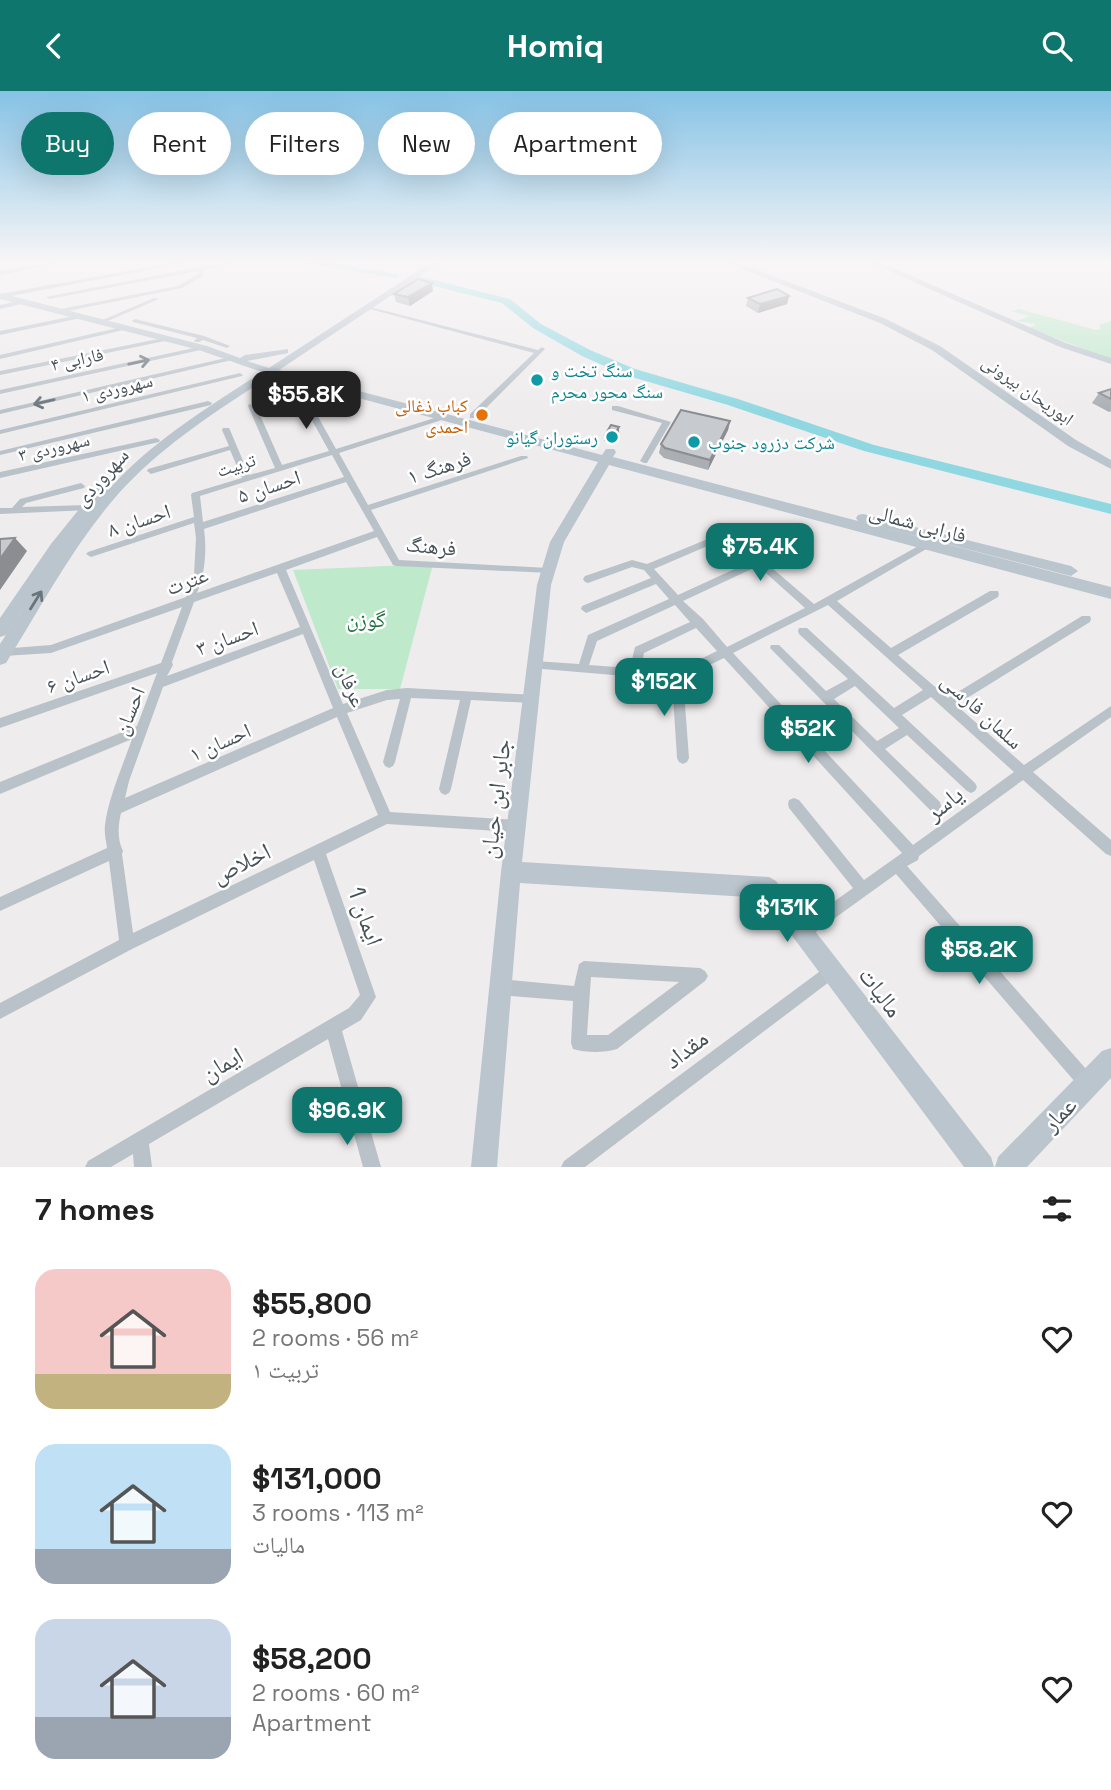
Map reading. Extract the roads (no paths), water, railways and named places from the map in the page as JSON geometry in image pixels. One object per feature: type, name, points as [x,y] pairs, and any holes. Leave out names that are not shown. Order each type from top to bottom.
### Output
[{"type":"street","name":"فارابی شمالی","points":[[70,313],[168,339],[199,343],[232,356],[302,376],[473,416],[925,546],[1111,593]]},
{"type":"street","points":[[101,322],[122,313]]},
{"type":"street","points":[[289,352],[348,313]]},
{"type":"street","points":[[0,412],[232,356],[289,352],[362,313]]},
{"type":"street","points":[[404,313],[542,350],[473,416]]},
{"type":"street","name":"ابوریحان بیرونی","points":[[863,313],[936,348],[1072,443],[1111,465]]},
{"type":"street","points":[[990,313],[1063,345],[1111,361]]},
{"type":"street","points":[[0,333],[79,317]]},
{"type":"street","points":[[135,321],[199,343]]},
{"type":"street","points":[[0,359],[126,328]]},
{"type":"street","points":[[0,373],[168,339]]},
{"type":"street","name":"فارابی ۴","points":[[0,392],[199,343]]},
{"type":"street","points":[[232,356],[244,379],[302,376],[289,352]]},
{"type":"street","name":"سهروردی","points":[[0,631],[86,508],[156,440],[244,379],[289,352]]},
{"type":"street","name":"فارابی شمالی","points":[[302,376],[447,417],[644,461],[1111,582]]},
{"type":"street","name":"سهروردی","points":[[2,655],[79,534],[115,490],[149,457],[244,379]]},
{"type":"street","name":"سهروردی ۱","points":[[0,432],[244,379]]},
{"type":"street","name":"فرهنگ","points":[[303,397],[396,563],[548,571]]},
{"type":"street","points":[[0,453],[208,403]]},
{"type":"street","points":[[252,406],[279,468]]},
{"type":"street","points":[[615,408],[667,422],[644,461]]},
{"type":"street","name":"تربیت","points":[[195,495],[447,417]]},
{"type":"street","points":[[226,429],[246,478]]},
{"type":"street","name":"سهروردی ۳","points":[[0,475],[156,440]]},
{"type":"street","points":[[151,471],[233,447]]},
{"type":"street","name":"جابر ابن حیان","points":[[484,1167],[511,872],[548,571],[557,542],[608,455]]},
{"type":"street","name":"فرهنگ ۱","points":[[365,509],[524,459]]},
{"type":"street","name":"احسان ۵","points":[[199,523],[349,478]]},
{"type":"street","points":[[15,510],[23,501],[81,486]]},
{"type":"street","name":"احسان","points":[[127,944],[111,827],[141,730],[161,684],[199,575],[199,523],[195,495]]},
{"type":"street","points":[[0,511],[86,508]]},
{"type":"street","name":"احسان ۸","points":[[91,554],[199,523]]},
{"type":"street","name":"عترت","points":[[2,655],[51,649],[379,533]]},
{"type":"street","points":[[647,568],[727,534],[813,609]]},
{"type":"street","points":[[535,664],[677,676],[813,609],[925,546]]},
{"type":"street","points":[[583,668],[592,638],[760,562]]},
{"type":"street","points":[[589,579],[632,563],[647,568],[913,855]]},
{"type":"street","name":"عرفان","points":[[280,568],[386,817]]},
{"type":"street","points":[[586,609],[658,579]]},
{"type":"street","points":[[890,655],[994,594]]},
{"type":"street","name":"سلمان فارسی","points":[[829,600],[1111,849]]},
{"type":"street","points":[[946,705],[1086,619]]},
{"type":"street","points":[[635,672],[639,650],[699,622]]},
{"type":"street","name":"احسان ۳","points":[[161,684],[306,629]]},
{"type":"street","points":[[803,631],[971,787]]},
{"type":"street","points":[[775,648],[935,806]]},
{"type":"street","name":"احسان ۶","points":[[0,723],[168,665]]},
{"type":"street","points":[[677,676],[683,758]]},
{"type":"street","points":[[825,698],[856,680]]},
{"type":"street","points":[[893,715],[931,691]]},
{"type":"street","points":[[389,762],[407,693]]},
{"type":"street","name":"احسان ۱","points":[[115,809],[340,710],[387,695],[407,693],[531,698]]},
{"type":"street","points":[[445,789],[467,695]]},
{"type":"street","name":"یاسر","points":[[805,931],[913,855],[1021,772],[1111,711]]},
{"type":"street","points":[[877,747],[907,729]]},
{"type":"street","points":[[0,788],[141,730]]},
{"type":"street","points":[[794,804],[863,889]]},
{"type":"street","points":[[386,817],[516,826]]},
{"type":"street","name":"اخلاص","points":[[0,1010],[127,944],[386,817]]},
{"type":"street","points":[[0,904],[116,851]]},
{"type":"street","name":"ایمان 1","points":[[318,851],[368,997]]},
{"type":"street","points":[[897,865],[1088,1084]]},
{"type":"street","name":"مالیات","points":[[511,872],[769,888],[805,931],[832,971],[981,1167]]},
{"type":"street","points":[[584,969],[700,976],[611,1043],[579,1043],[581,994],[584,969]]},
{"type":"street","name":"مقداد","points":[[570,1167],[832,971]]},
{"type":"street","points":[[500,987],[581,994]]},
{"type":"street","name":"ایمان","points":[[94,1167],[355,1014],[368,997]]},
{"type":"street","points":[[332,1027],[372,1167]]},
{"type":"street","name":"عمار","points":[[1008,1167],[1111,1060]]},
{"type":"street","points":[[140,1140],[143,1167]]},
{"type":"waterway","points":[[521,313],[537,326],[586,353],[630,372],[733,402],[869,448],[1111,509]]},
{"type":"place","name":"سنگ تخت و سنگ محور محرم","points":[[537,380]]},
{"type":"place","name":"کباب ذغالی احمدی","points":[[482,415]]},
{"type":"place","name":"رستوران گیانو","points":[[612,437]]},
{"type":"place","name":"شرکت دزرود جنوب","points":[[694,442]]},
{"type":"park label","name":"گوزن","points":[[366,619]]}]
